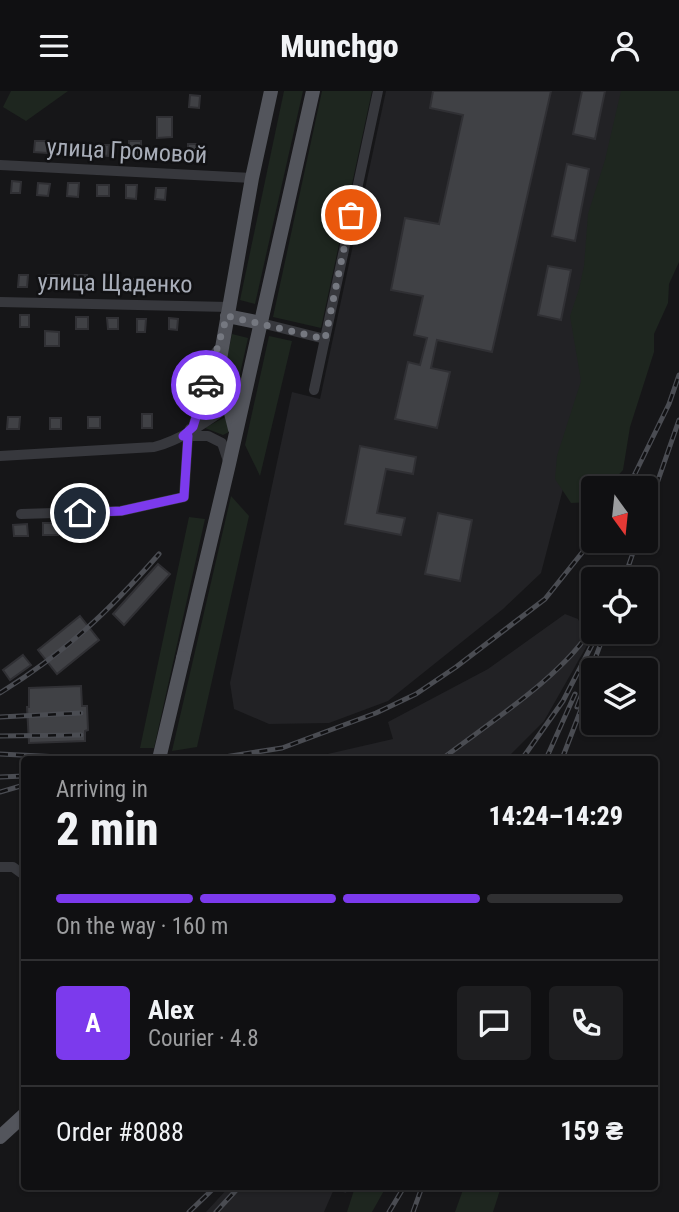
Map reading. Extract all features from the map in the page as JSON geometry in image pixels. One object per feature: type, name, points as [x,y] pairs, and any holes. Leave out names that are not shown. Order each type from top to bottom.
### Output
[{"type":"main road","points":[[236,433],[219,365],[251,178],[271,91]]},
{"type":"main road","points":[[160,756],[313,91]]},
{"type":"main road","points":[[227,316],[261,323]]},
{"type":"main road","points":[[0,1137],[21,1118]]},
{"type":"street","points":[[314,390],[378,91]]},
{"type":"street","name":"улица Громовой","points":[[0,165],[251,178]]},
{"type":"street","name":"улица Щаденко","points":[[0,302],[227,316]]},
{"type":"street","points":[[21,514],[121,511],[184,497],[185,436],[193,427],[227,316]]},
{"type":"street","points":[[261,323],[325,339]]},
{"type":"street","points":[[0,456],[154,447],[185,436],[245,394]]},
{"type":"street","points":[[185,436],[208,436],[222,443],[229,464]]},
{"type":"street","points":[[0,867],[13,867],[21,873]]},
{"type":"shaded area","points":[[11,91],[68,91],[26,121],[3,107]]},
{"type":"shaded area","points":[[284,91],[303,91],[255,304],[240,300]]},
{"type":"shaded area","points":[[322,91],[372,91],[321,328],[273,317]]},
{"type":"shaded area","points":[[386,91],[667,91],[541,573],[503,609],[388,701],[329,723],[269,724],[234,709],[230,683],[292,392],[320,399]]},
{"type":"shaded area","points":[[621,91],[679,91],[679,262],[669,284],[668,303],[654,334],[654,352],[630,427],[623,470],[617,476],[581,476],[581,503],[571,503],[555,479],[557,456],[581,381],[570,316],[584,266],[588,214],[605,160]]},
{"type":"shaded area","points":[[232,334],[248,338],[237,387],[231,392],[227,358]]},
{"type":"shaded area","points":[[269,336],[292,341],[260,476],[245,445]]},
{"type":"shaded area","points":[[216,371],[222,402],[203,412]]},
{"type":"shaded area","points":[[225,417],[229,432],[223,435],[205,428]]},
{"type":"shaded area","points":[[231,496],[249,516],[197,747],[172,751]]},
{"type":"shaded area","points":[[189,517],[205,519],[154,748],[140,748]]},
{"type":"shaded area","points":[[565,614],[578,619],[581,625],[581,644],[588,644],[544,721],[509,756],[319,756],[393,739],[388,722],[488,669]]},
{"type":"shaded area","points":[[226,1190],[334,1190],[324,1212],[206,1212]]},
{"type":"shaded area","points":[[354,1190],[384,1190],[372,1212],[347,1212]]},
{"type":"shaded area","points":[[463,1190],[500,1190],[493,1212],[455,1212]]},
{"type":"building","points":[[433,91],[551,91],[492,352],[437,340],[431,368],[450,372],[437,428],[395,419],[408,362],[420,365],[427,338],[414,335],[423,296],[391,290],[405,218],[439,224],[463,115],[430,108]]},
{"type":"building","points":[[582,91],[605,91],[595,139],[573,134]]},
{"type":"building","points":[[190,95],[200,96],[199,108],[189,107]]},
{"type":"building","points":[[157,117],[172,117],[172,137],[157,138]]},
{"type":"building","points":[[35,141],[48,141],[47,153],[34,152]]},
{"type":"building","points":[[129,141],[141,141],[141,157],[129,157]]},
{"type":"building","points":[[70,144],[80,144],[80,154],[70,153]]},
{"type":"building","points":[[188,144],[199,144],[199,155],[188,155]]},
{"type":"building","points":[[98,145],[109,145],[108,156],[98,155]]},
{"type":"building","points":[[567,164],[589,169],[575,241],[552,236]]},
{"type":"building","points":[[12,181],[21,182],[20,193],[11,193]]},
{"type":"building","points":[[38,183],[50,184],[48,196],[37,195]]},
{"type":"building","points":[[68,183],[79,183],[78,197],[67,196]]},
{"type":"building","points":[[97,185],[109,185],[109,196],[97,196]]},
{"type":"building","points":[[126,185],[137,185],[136,199],[126,198]]},
{"type":"building","points":[[156,188],[166,188],[165,200],[155,199]]},
{"type":"building","points":[[548,266],[571,270],[561,320],[538,315]]},
{"type":"building","points":[[19,275],[28,275],[27,287],[18,287]]},
{"type":"building","points":[[48,275],[59,275],[58,288],[47,288]]},
{"type":"building","points":[[75,275],[87,275],[87,288],[75,288]]},
{"type":"building","points":[[105,278],[116,278],[116,289],[105,289]]},
{"type":"building","points":[[134,279],[144,280],[143,291],[133,290]]},
{"type":"building","points":[[168,280],[177,281],[177,291],[167,290]]},
{"type":"building","points":[[20,315],[29,315],[29,327],[20,327]]},
{"type":"building","points":[[76,317],[88,317],[88,329],[76,329]]},
{"type":"building","points":[[107,318],[118,318],[118,329],[108,329]]},
{"type":"building","points":[[169,318],[178,319],[177,330],[169,329]]},
{"type":"building","points":[[137,319],[146,319],[145,332],[137,332]]},
{"type":"building","points":[[45,331],[59,332],[59,346],[45,346]]},
{"type":"building","points":[[142,414],[152,414],[152,428],[142,428]]},
{"type":"building","points":[[8,417],[20,417],[19,429],[7,429]]},
{"type":"building","points":[[88,417],[100,417],[100,428],[88,428]]},
{"type":"building","points":[[50,418],[61,418],[61,429],[50,429]]},
{"type":"building","points":[[360,446],[416,457],[413,474],[386,469],[377,513],[405,518],[401,535],[345,524]]},
{"type":"building","points":[[438,513],[472,520],[460,581],[425,574]]},
{"type":"building","points":[[89,521],[89,533],[75,533],[74,522]]},
{"type":"building","points":[[43,523],[58,523],[58,535],[43,535]]},
{"type":"building","points":[[27,524],[28,536],[14,536],[13,525]]},
{"type":"building","points":[[158,564],[170,574],[124,625],[113,614]]},
{"type":"building","points":[[80,616],[99,640],[57,674],[38,650]]},
{"type":"building","points":[[23,655],[31,665],[10,680],[3,670]]},
{"type":"building","points":[[81,686],[82,706],[87,706],[88,730],[85,731],[85,741],[29,743],[29,688]]},
{"type":"railway","points":[[634,476],[669,404],[679,375]]},
{"type":"railway","points":[[658,480],[679,420]]},
{"type":"railway","points":[[231,756],[282,748],[376,713],[416,694],[545,599],[582,553]]},
{"type":"railway","points":[[628,567],[633,553]]},
{"type":"railway","points":[[0,693],[46,662],[85,630],[159,554]]},
{"type":"railway","points":[[446,756],[545,680],[581,644]]},
{"type":"railway","points":[[524,756],[563,701],[592,644]]},
{"type":"railway","points":[[577,707],[601,644]]},
{"type":"railway","points":[[547,756],[575,694]]},
{"type":"railway","points":[[563,756],[581,709]]},
{"type":"railway","points":[[0,717],[81,713]]},
{"type":"railway","points":[[0,736],[81,735]]},
{"type":"railway","points":[[0,754],[40,756]]},
{"type":"railway","points":[[0,777],[21,776]]},
{"type":"railway","points":[[0,792],[21,786]]},
{"type":"railway","points":[[189,1212],[212,1190]]},
{"type":"railway","points":[[216,1212],[236,1190]]},
{"type":"railway","points":[[389,1212],[402,1190]]},
{"type":"railway","points":[[413,1212],[421,1190]]},
{"type":"way so far","points":[[206,385],[227,316],[325,339],[351,215]]},
{"type":"route","points":[[80,513],[121,511],[184,497],[188,436],[183,436],[193,427],[206,385]]}]
